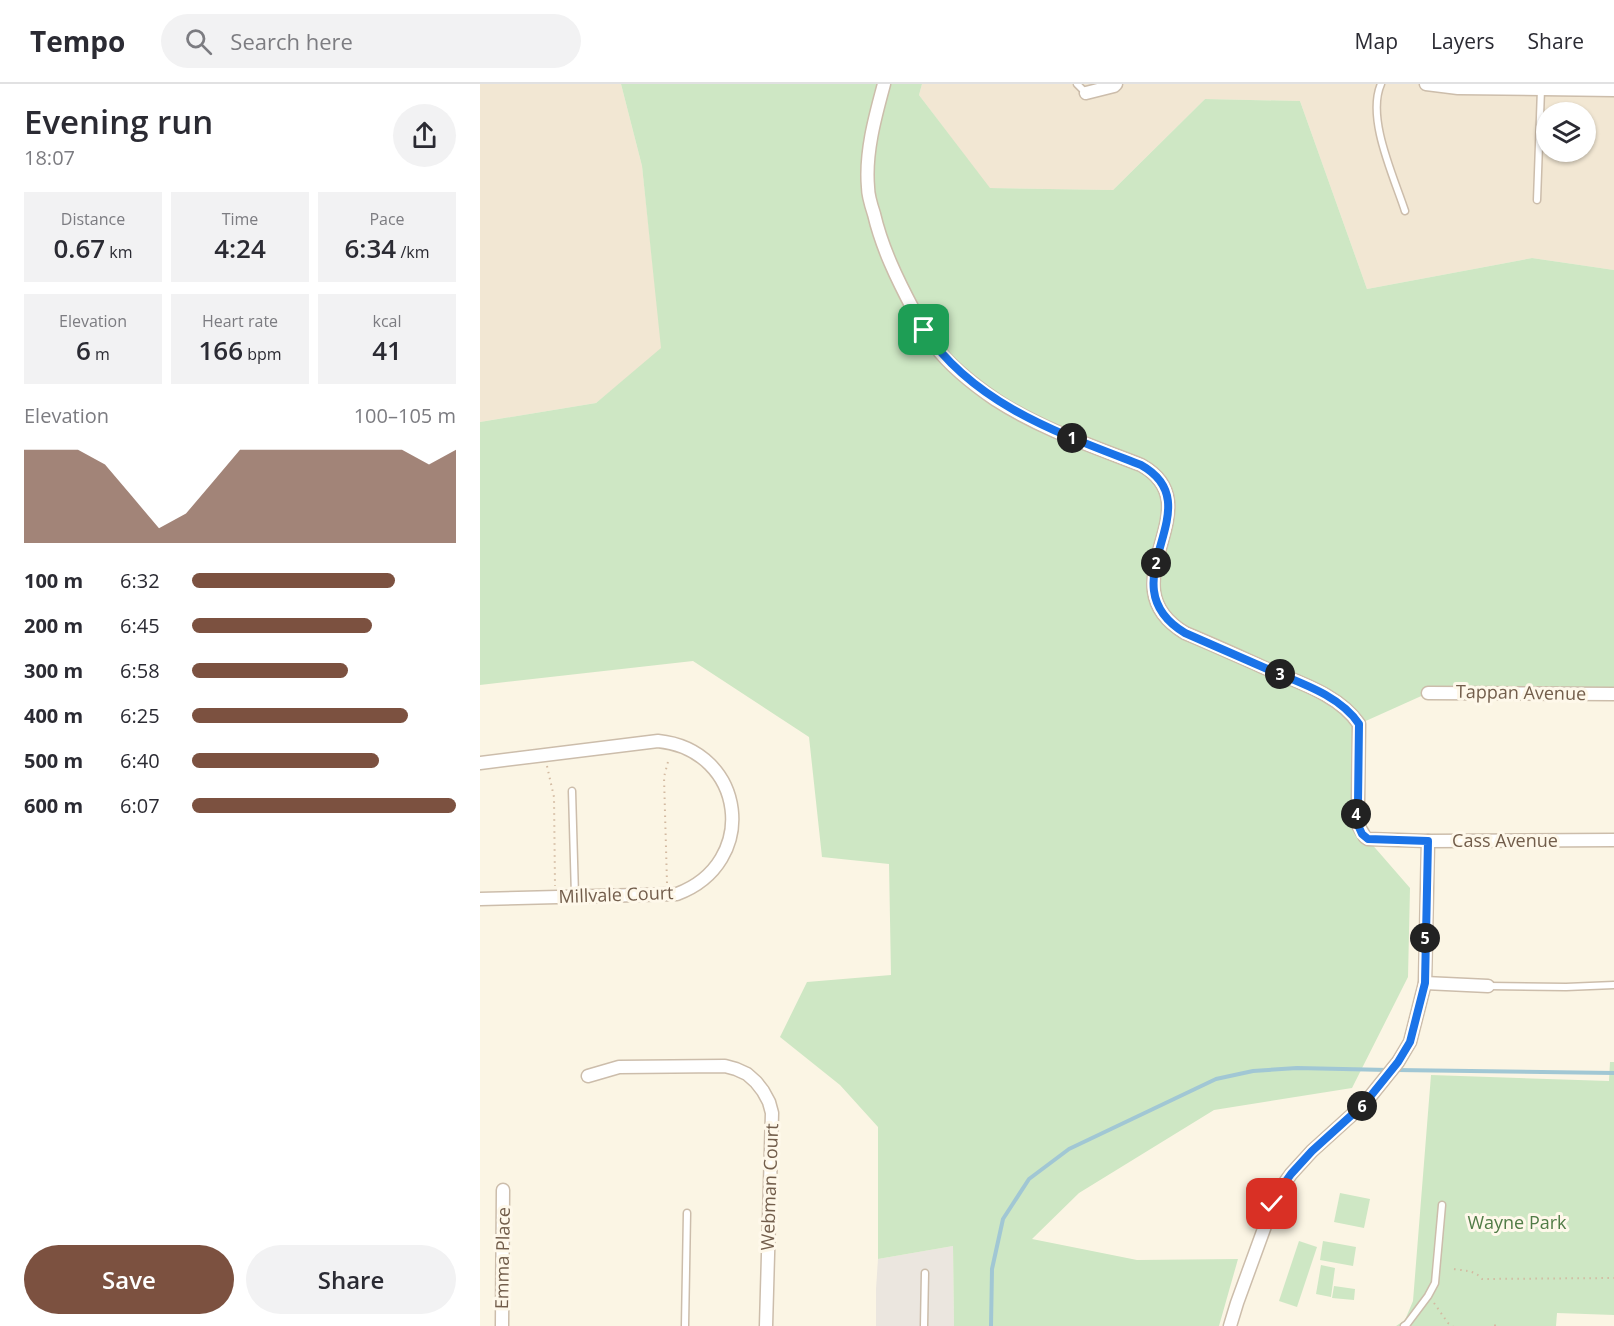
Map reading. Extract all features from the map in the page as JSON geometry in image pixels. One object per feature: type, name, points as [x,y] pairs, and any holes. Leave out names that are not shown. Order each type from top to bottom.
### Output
[{"type":"street","name":"Cass Avenue","points":[[884,84],[874,122],[867,187],[878,231],[888,258],[924,330],[950,363],[996,399],[1052,430],[1141,465],[1152,471],[1160,480],[1166,490],[1169,514],[1153,575],[1155,598],[1159,609],[1166,619],[1185,633],[1319,691],[1353,715],[1359,724],[1356,816],[1362,834],[1368,839],[1428,841],[1614,840]]},
{"type":"street","points":[[1081,89],[1116,84]]},
{"type":"street","points":[[1426,84],[1458,88],[1592,87],[1614,90]]},
{"type":"street","name":"Tappan Avenue","points":[[1428,693],[1614,694]]},
{"type":"street","name":"Millvale Court","points":[[480,763],[658,741],[673,743],[696,753],[717,772],[726,787],[733,815],[727,849],[715,869],[703,881],[677,894],[480,899]]},
{"type":"street","points":[[1230,1326],[1272,1204],[1281,1188],[1312,1151],[1365,1103],[1410,1042],[1425,983],[1428,841]]},
{"type":"street","points":[[1425,983],[1488,986]]},
{"type":"street","name":"Webman Court","points":[[588,1076],[619,1068],[719,1065],[747,1074],[763,1091],[772,1113],[766,1326]]},
{"type":"street","name":"Emma Place","points":[[502,1326],[503,1190]]},
{"type":"lane","points":[[1381,84],[1376,105],[1380,135],[1405,211]]},
{"type":"lane","points":[[1537,200],[1540,89]]},
{"type":"lane","points":[[572,791],[575,897]]},
{"type":"lane","points":[[1488,986],[1614,985]]},
{"type":"lane","points":[[1404,1326],[1428,1296],[1435,1283],[1442,1205]]},
{"type":"lane","points":[[685,1326],[687,1213]]},
{"type":"lane","points":[[924,1326],[925,1273]]},
{"type":"path","points":[[667,895],[664,777],[673,743]]},
{"type":"path","points":[[545,755],[554,797],[555,897]]},
{"type":"path","points":[[1454,1269],[1473,1272],[1482,1279],[1614,1278]]},
{"type":"path","points":[[1428,1296],[1448,1323],[1453,1326]]},
{"type":"shaded area","points":[[480,84],[621,84],[642,166],[662,349],[596,403],[480,422]]},
{"type":"shaded area","points":[[922,84],[1614,84],[1614,270],[1532,258],[1367,289],[1300,101],[1205,99],[1113,190],[989,188],[919,95]]},
{"type":"shaded area","points":[[953,1246],[954,1326],[876,1326],[878,1259]]},
{"type":"green space","points":[[621,84],[922,84],[919,95],[990,188],[1113,190],[1205,99],[1300,101],[1367,289],[1532,258],[1614,270],[1614,694],[1428,693],[1359,724],[1363,834],[1410,888],[1408,977],[1352,1088],[1214,1110],[1079,1193],[1032,1239],[1137,1260],[1238,1259],[1219,1326],[954,1326],[953,1246],[878,1259],[878,1127],[840,1085],[780,1037],[807,982],[891,975],[889,864],[822,857],[809,737],[693,661],[480,685],[480,422],[596,403],[661,348],[642,166]]},
{"type":"green space","name":"Wayne Park","points":[[1610,1062],[1614,1062],[1614,1315],[1557,1313],[1556,1326],[1396,1326],[1405,1320],[1413,1301],[1431,1075],[1609,1081]]},
{"type":"green space","points":[[1340,1193],[1370,1199],[1364,1228],[1334,1222]]},
{"type":"green space","points":[[1299,1241],[1317,1247],[1297,1307],[1279,1301]]},
{"type":"green space","points":[[1323,1241],[1356,1247],[1353,1266],[1320,1260]]},
{"type":"green space","points":[[1321,1265],[1335,1268],[1331,1297],[1316,1294]]},
{"type":"green space","points":[[1334,1286],[1355,1289],[1354,1300],[1332,1298]]},
{"type":"waterway","points":[[991,1326],[992,1269],[1003,1219],[1029,1179],[1069,1149],[1216,1079],[1253,1071],[1297,1068],[1388,1070]]},
{"type":"waterway","points":[[1396,1070],[1614,1073]]},
{"type":"route","points":[[924,330],[950,363],[996,399],[1052,430],[1152,471],[1166,490],[1169,502],[1169,514],[1153,575],[1155,598],[1166,619],[1185,633],[1319,691],[1345,708],[1359,724],[1356,816],[1362,834],[1368,839],[1428,841],[1425,983],[1410,1042],[1398,1062],[1365,1103],[1312,1151],[1291,1174],[1272,1204]]}]
